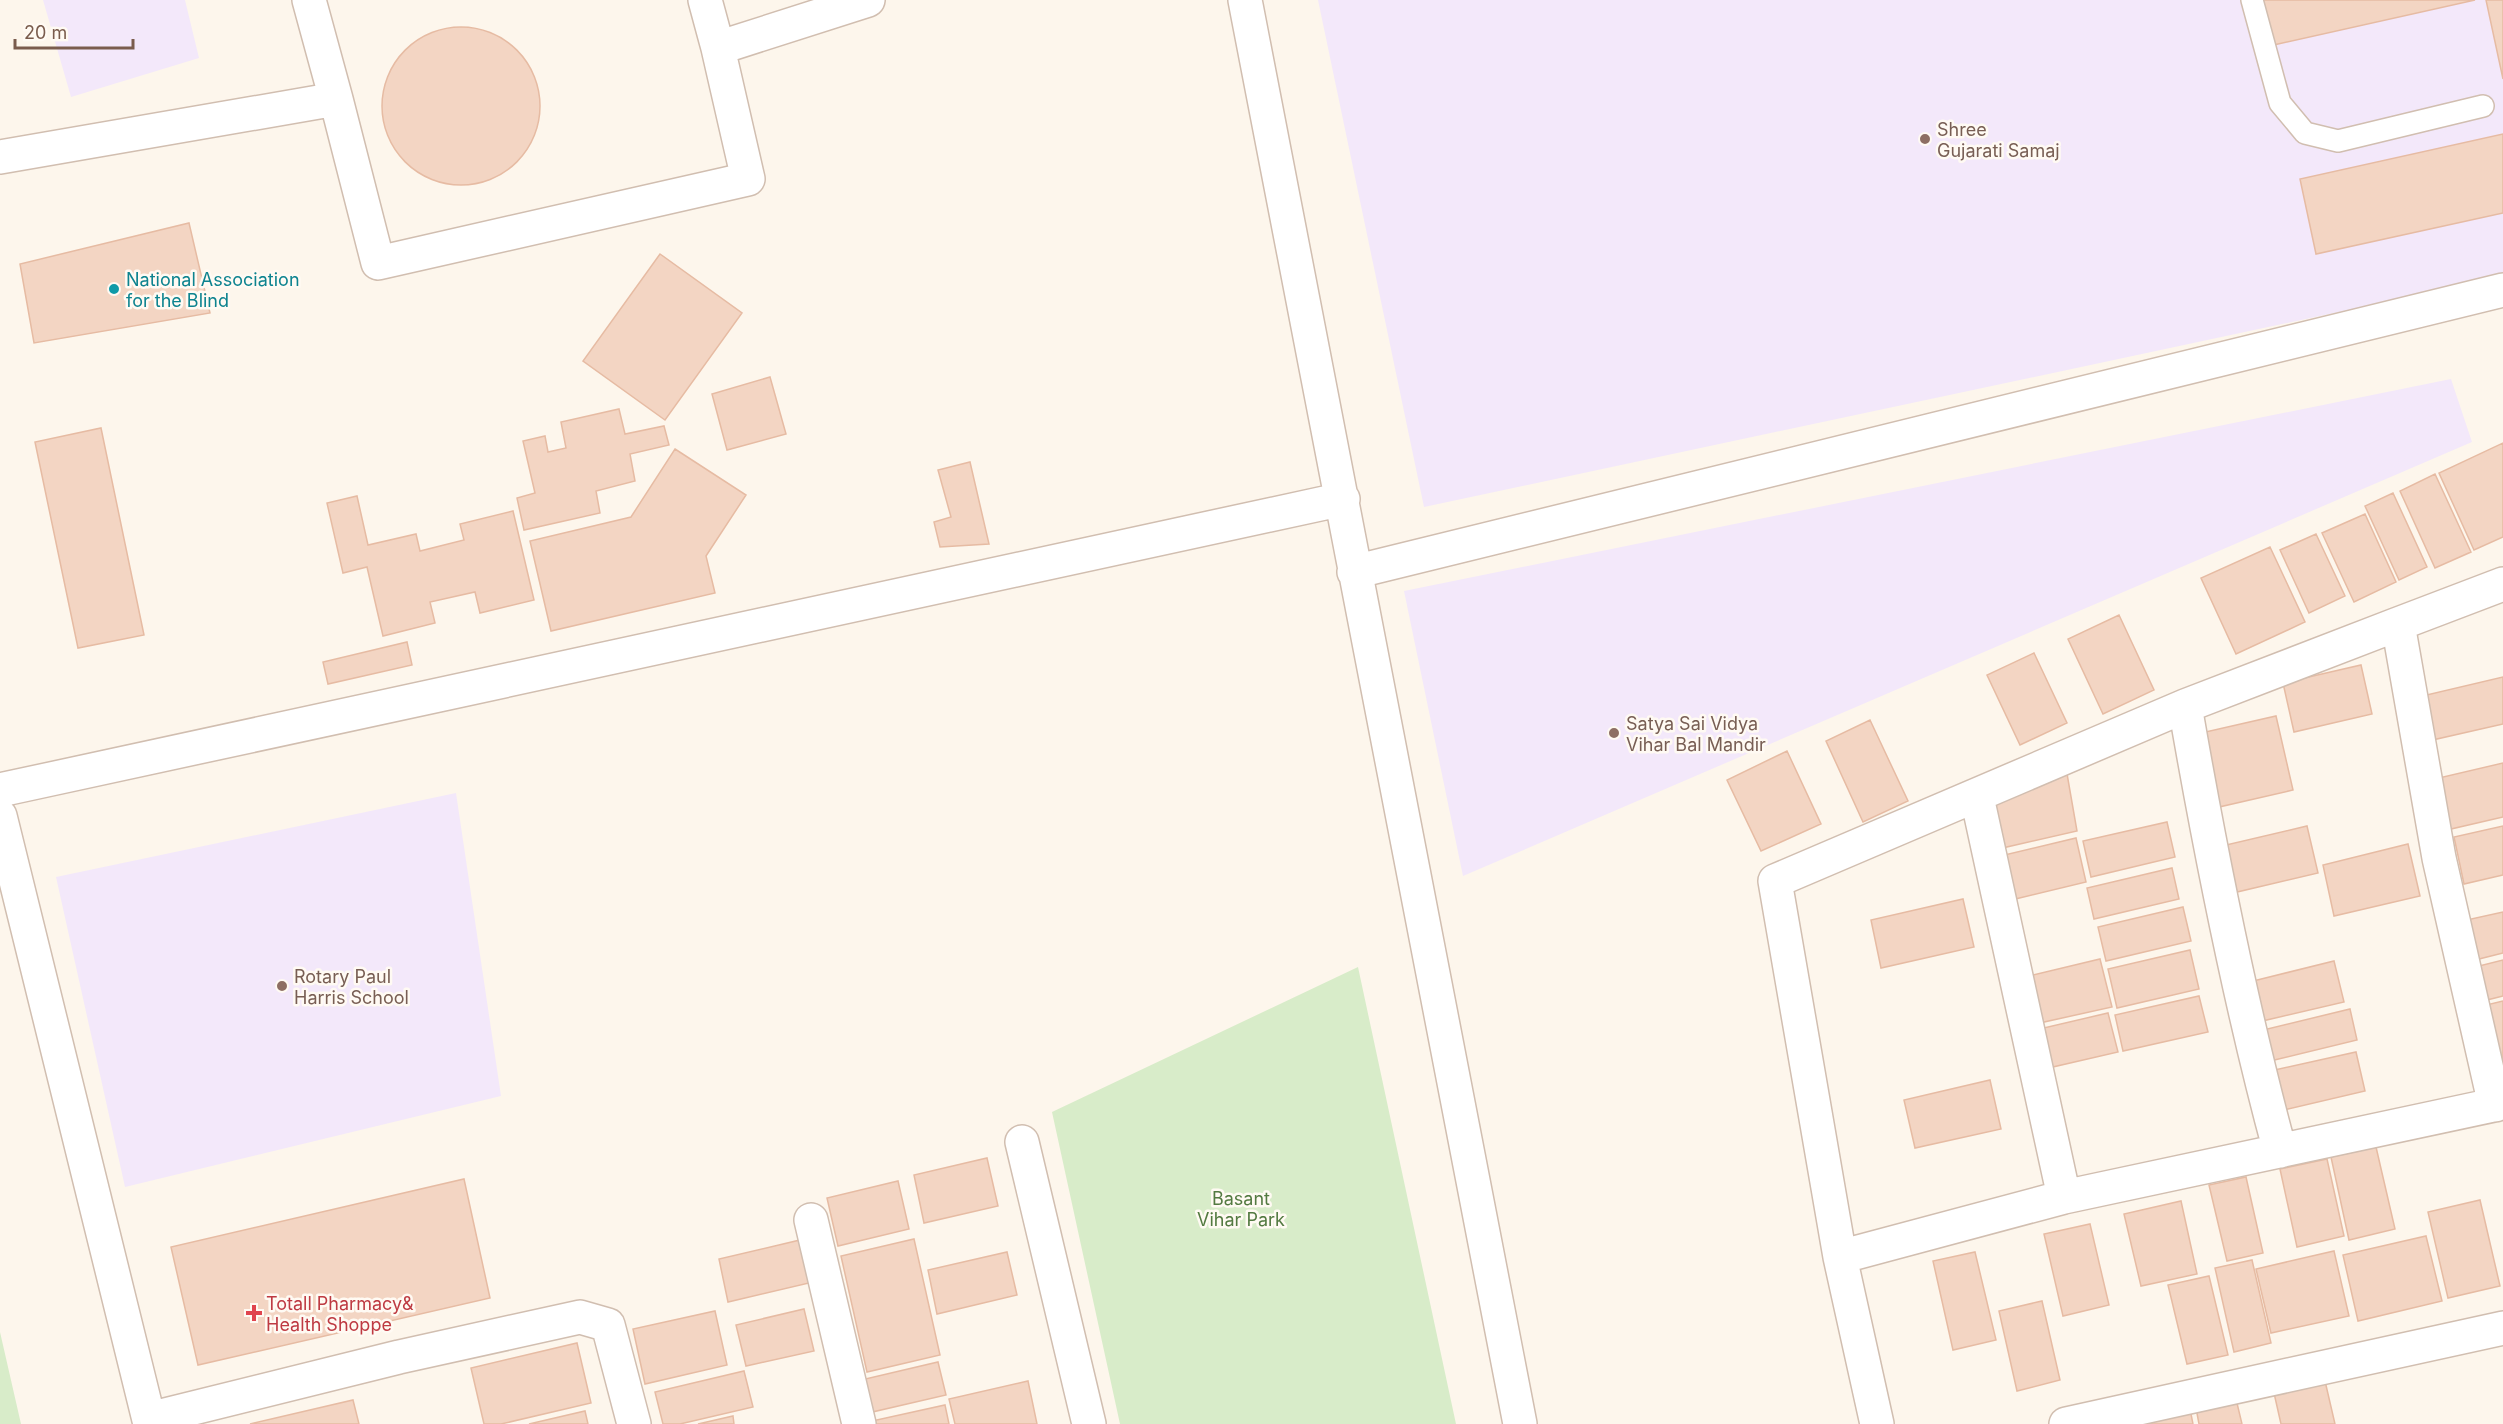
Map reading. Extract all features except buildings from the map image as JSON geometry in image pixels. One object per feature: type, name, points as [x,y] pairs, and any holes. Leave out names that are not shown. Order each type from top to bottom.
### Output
[{"type":"street","points":[[309,0],[378,263],[748,179],[705,0]]},
{"type":"street","points":[[718,48],[868,0]]},
{"type":"street","points":[[1245,0],[1520,1424]]},
{"type":"street","points":[[0,157],[336,99]]},
{"type":"street","points":[[1354,572],[2503,290]]},
{"type":"street","points":[[0,790],[1343,499]]},
{"type":"street","points":[[1877,1424],[1840,1257],[1775,881],[1977,797],[2185,706],[2503,584]]},
{"type":"street","points":[[1840,1257],[2064,1197],[2499,1104],[2439,858],[2398,624]]},
{"type":"street","points":[[2185,706],[2209,847],[2250,1040],[2280,1151]]},
{"type":"street","points":[[1977,797],[2064,1197]]},
{"type":"street","points":[[0,816],[150,1421],[399,1357],[580,1317],[608,1325],[634,1424]]},
{"type":"street","points":[[1022,1142],[1089,1424]]},
{"type":"street","points":[[811,1220],[859,1424]]},
{"type":"street","points":[[2066,1424],[2503,1328]]},
{"type":"lane","points":[[2252,0],[2280,103],[2306,133],[2338,141],[2483,106]]},
{"type":"shaded area","points":[[43,0],[185,0],[199,58],[71,97]]},
{"type":"shaded area","name":"Shree Gujarati Samaj","points":[[1318,0],[2503,0],[2503,277],[1424,507]]},
{"type":"shaded area","name":"Satya Sai Vidya Vihar Bal Mandir","points":[[2451,379],[2472,442],[1463,876],[1404,591]]},
{"type":"shaded area","name":"Rotary Paul Harris School","points":[[456,793],[501,1096],[125,1187],[56,877]]},
{"type":"green space","name":"Basant Vihar Park","points":[[1358,967],[1456,1424],[1120,1424],[1052,1112]]},
{"type":"green space","points":[[0,1332],[21,1424],[0,1424]]},
{"type":"place","name":"Shree Gujarati Samaj","points":[[1925,139]]},
{"type":"place","name":"National Association for the Blind","points":[[114,289]]},
{"type":"place","name":"Satya Sai Vidya Vihar Bal Mandir","points":[[1614,733]]},
{"type":"place","name":"Rotary Paul Harris School","points":[[282,986]]},
{"type":"place","name":"Totall Pharmacy& Health Shoppe","points":[[254,1313]]}]
